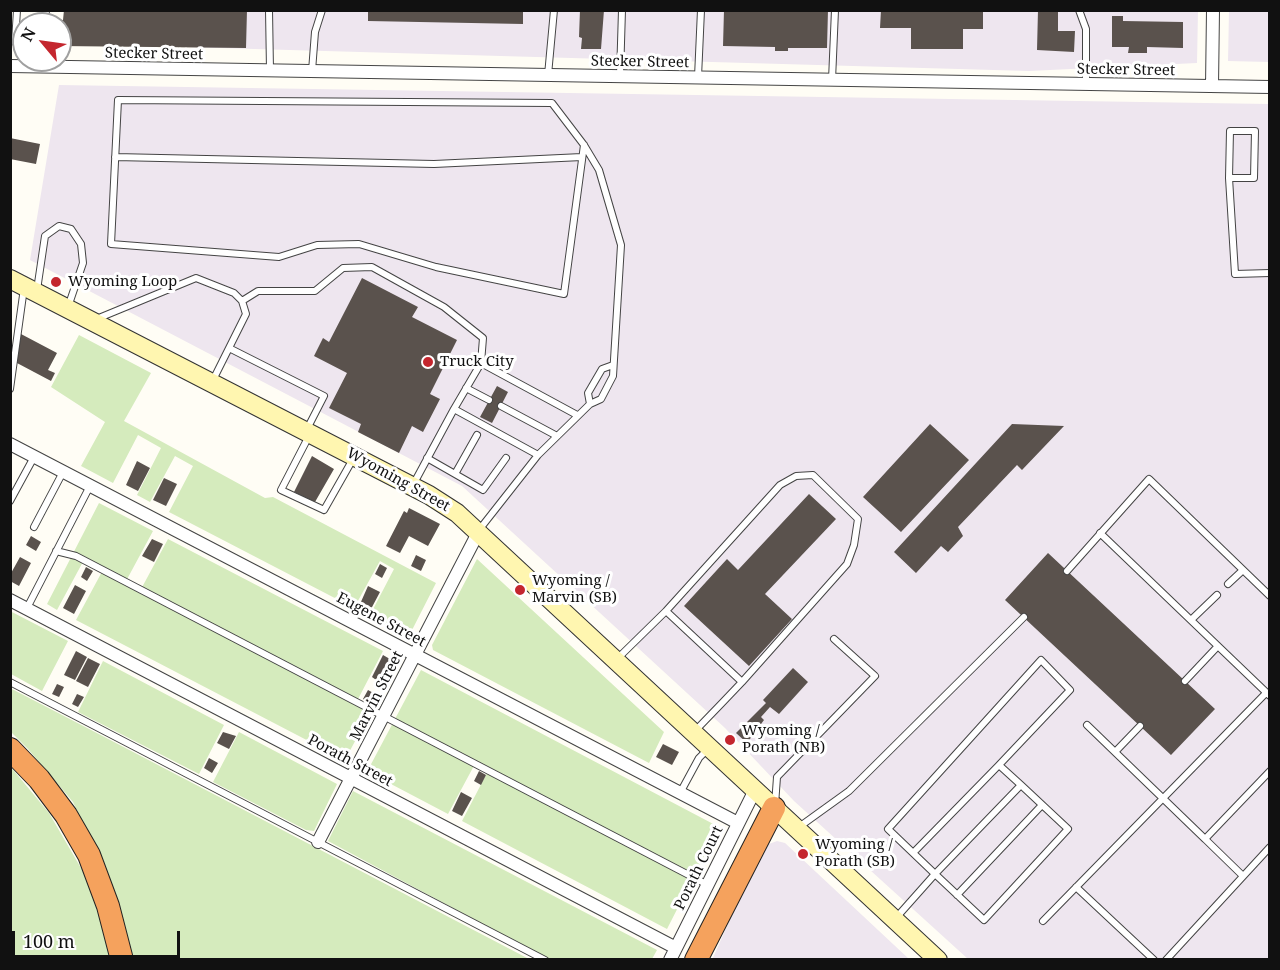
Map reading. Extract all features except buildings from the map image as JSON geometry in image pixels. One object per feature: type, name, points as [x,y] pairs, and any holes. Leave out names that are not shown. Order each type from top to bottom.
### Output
[{"type":"highway","points":[[10,749],[39,779],[66,815],[89,855],[108,906],[122,960]]},
{"type":"highway","points":[[696,960],[774,808]]},
{"type":"main road","name":"Wyoming Street","points":[[24,286],[443,503],[479,531],[938,960]]},
{"type":"street","points":[[1212,86],[1213,10]]},
{"type":"street","name":"Stecker Street","points":[[72,64],[312,72],[1269,87]]},
{"type":"street","name":"Eugene Street","points":[[10,444],[738,823]]},
{"type":"street","name":"Marvin Street","points":[[318,842],[479,531]]},
{"type":"street","name":"Porath Street","points":[[10,600],[351,778],[673,954]]},
{"type":"street","name":"Porath Court","points":[[673,954],[755,790]]},
{"type":"lane","points":[[269,10],[270,71]]},
{"type":"lane","points":[[312,72],[315,32],[322,10]]},
{"type":"lane","points":[[548,75],[554,10]]},
{"type":"lane","points":[[620,76],[622,10]]},
{"type":"lane","points":[[698,78],[701,10]]},
{"type":"lane","points":[[832,80],[835,10]]},
{"type":"lane","points":[[1079,10],[1086,29],[1086,84]]},
{"type":"lane","points":[[479,531],[538,455],[590,404],[601,399],[613,376],[621,244],[599,170],[584,145],[552,103],[118,100],[111,244],[279,257],[317,245],[359,244],[436,267],[564,294],[584,145]]},
{"type":"lane","points":[[1229,178],[1254,178],[1255,131],[1230,131],[1229,178],[1235,274],[1269,273]]},
{"type":"lane","points":[[115,157],[434,164],[582,157]]},
{"type":"lane","points":[[10,388],[14,340],[24,286],[45,236],[59,226],[71,229],[81,244],[83,263],[68,307]]},
{"type":"lane","points":[[242,301],[258,291],[315,291],[343,268],[372,267],[444,307],[483,338],[481,363],[412,486]]},
{"type":"lane","points":[[93,320],[196,278],[234,293],[242,301],[246,314],[212,382]]},
{"type":"lane","points":[[229,348],[324,396],[281,490],[322,511],[326,509],[354,456]]},
{"type":"lane","points":[[481,363],[577,416]]},
{"type":"lane","points":[[590,404],[588,393],[602,369],[613,365]]},
{"type":"lane","points":[[466,387],[489,400]]},
{"type":"lane","points":[[501,406],[557,436]]},
{"type":"lane","points":[[454,409],[538,455]]},
{"type":"lane","points":[[455,474],[477,435]]},
{"type":"lane","points":[[10,501],[34,456]]},
{"type":"lane","points":[[427,458],[483,490],[506,458]]},
{"type":"lane","points":[[34,527],[63,471]]},
{"type":"lane","points":[[616,660],[666,611],[780,485],[796,476],[813,475],[858,519],[847,564],[742,682],[693,733]]},
{"type":"lane","points":[[1067,571],[1149,479],[1269,596]]},
{"type":"lane","points":[[27,608],[90,486]]},
{"type":"lane","points":[[1043,921],[1268,694],[1100,533]]},
{"type":"lane","points":[[56,551],[76,556],[708,885]]},
{"type":"lane","points":[[1228,584],[1243,570]]},
{"type":"lane","points":[[1191,621],[1217,595]]},
{"type":"lane","points":[[666,611],[742,682]]},
{"type":"lane","points":[[796,829],[849,790],[1024,617]]},
{"type":"lane","points":[[774,808],[777,777],[875,676],[834,639]]},
{"type":"lane","points":[[1185,681],[1218,646]]},
{"type":"lane","points":[[913,853],[1070,690],[1041,660],[888,829],[913,853],[957,895],[984,920],[1068,829],[999,765]]},
{"type":"lane","points":[[10,682],[545,960]]},
{"type":"lane","points":[[1087,725],[1243,876]]},
{"type":"lane","points":[[1115,752],[1140,726]]},
{"type":"lane","points":[[680,793],[697,761],[709,748]]},
{"type":"lane","points":[[1205,840],[1269,771]]},
{"type":"lane","points":[[894,919],[1021,785]]},
{"type":"lane","points":[[957,895],[1042,805]]},
{"type":"lane","points":[[1166,960],[1269,847]]},
{"type":"lane","points":[[1076,888],[1154,960]]},
{"type":"shaded area","points":[[186,10],[1198,11],[1197,63],[1029,71],[184,47]]},
{"type":"shaded area","points":[[1229,11],[1269,11],[1269,62],[1228,61]]},
{"type":"shaded area","points":[[59,85],[1269,104],[1269,959],[968,959],[794,801],[725,728],[462,486],[30,260]]},
{"type":"shaded area","points":[[777,841],[785,843],[909,959],[712,960],[759,854],[769,844]]},
{"type":"green space","points":[[79,335],[151,373],[124,421],[265,498],[273,497],[436,583],[410,634],[406,636],[369,617],[394,569],[380,561],[354,608],[169,512],[193,466],[175,456],[150,502],[137,495],[161,448],[138,435],[113,483],[81,466],[105,422],[51,387]]},
{"type":"green space","points":[[99,503],[153,531],[125,583],[140,591],[168,539],[383,651],[356,703],[370,713],[345,760],[76,620],[104,568],[85,558],[57,610],[47,604]]},
{"type":"green space","points":[[477,559],[664,732],[649,763],[433,650],[432,645]]},
{"type":"green space","points":[[10,611],[68,641],[42,691],[11,674]]},
{"type":"green space","points":[[103,661],[224,725],[199,774],[78,712]]},
{"type":"green space","points":[[421,670],[719,827],[667,929],[462,821],[489,769],[476,762],[448,814],[370,773],[369,768]]},
{"type":"green space","points":[[10,688],[529,959],[131,959],[104,867],[73,802],[11,732]]},
{"type":"green space","points":[[239,732],[337,784],[314,831],[306,830],[213,782]]},
{"type":"green space","points":[[10,766],[49,813],[88,880],[112,959],[11,959]]},
{"type":"green space","points":[[353,791],[657,950],[652,959],[548,959],[328,841]]},
{"type":"place","name":"Wyoming Loop","points":[[56,282]]},
{"type":"place","name":"Truck City","points":[[428,362]]},
{"type":"place","name":"Wyoming / Marvin (SB)","points":[[520,590]]},
{"type":"place","name":"Wyoming / Porath (NB)","points":[[730,740]]},
{"type":"place","name":"Wyoming / Porath (SB)","points":[[803,854]]}]
